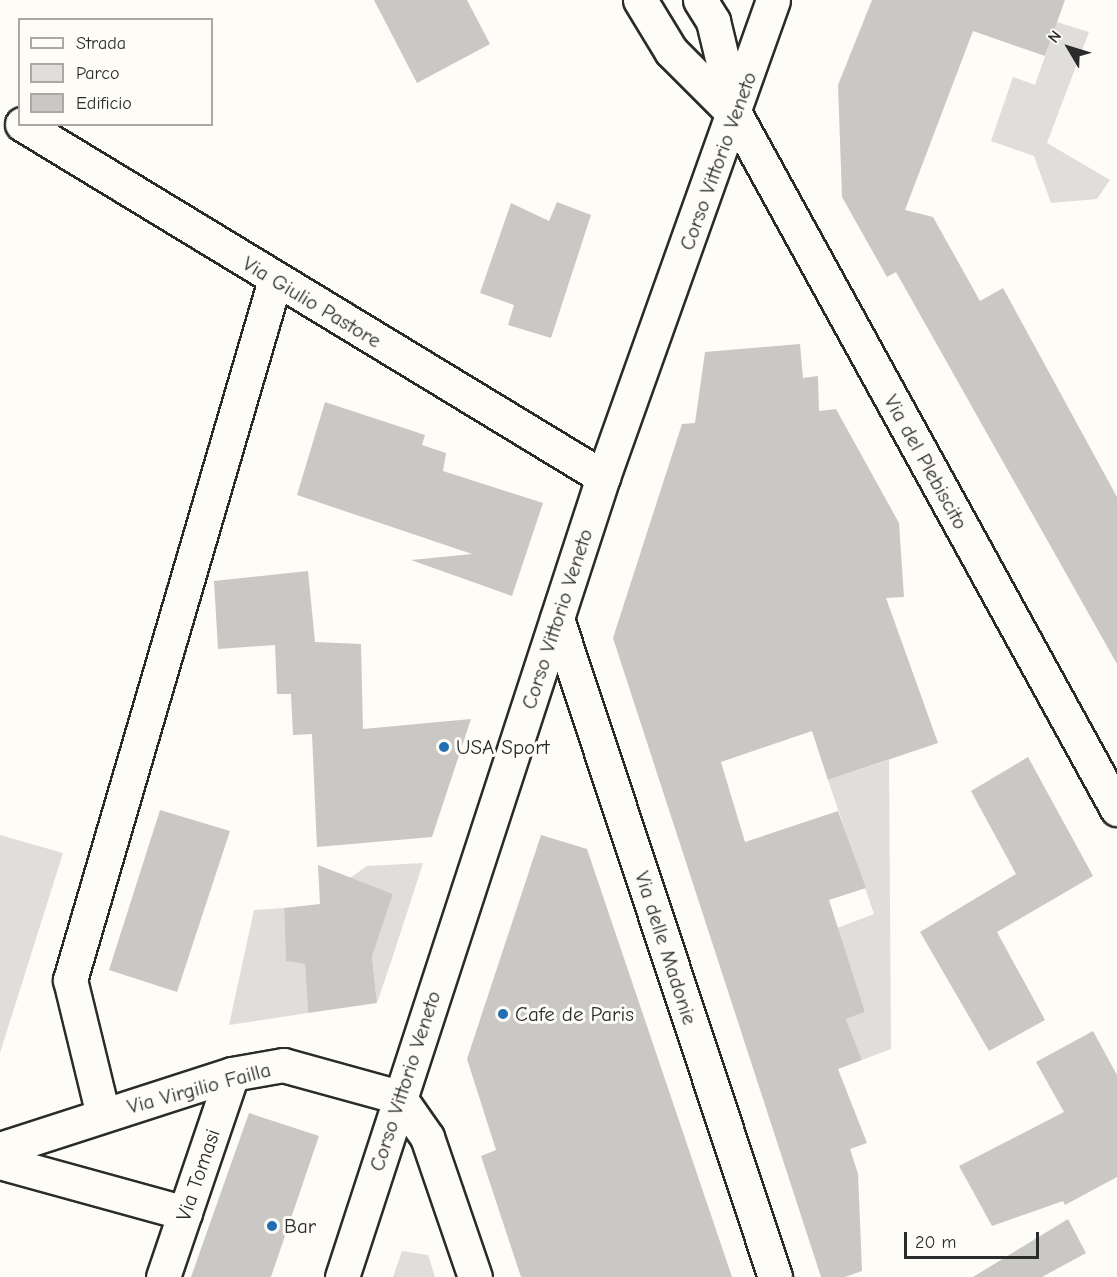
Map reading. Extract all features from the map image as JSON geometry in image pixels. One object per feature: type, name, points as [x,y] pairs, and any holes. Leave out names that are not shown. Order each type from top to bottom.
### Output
[{"type":"street","points":[[640,0],[671,51],[736,116]]},
{"type":"street","points":[[700,0],[713,21],[736,116]]},
{"type":"street","name":"Corso Vittorio Veneto","points":[[342,1277],[603,477],[736,116],[773,0]]},
{"type":"street","name":"Via Giulio Pastore","points":[[0,111],[18,122]]},
{"type":"street","name":"Via del Plebiscito","points":[[736,116],[1117,809]]},
{"type":"street","name":"Via Giulio Pastore","points":[[24,126],[603,477]]},
{"type":"street","points":[[103,1114],[70,980],[275,280]]},
{"type":"street","name":"Via delle Madonie","points":[[557,619],[775,1277]]},
{"type":"street","name":"Via Virgilio Failla","points":[[0,1149],[232,1074],[283,1065],[399,1097]]},
{"type":"street","name":"Via Tomasi","points":[[163,1277],[232,1074]]},
{"type":"street","points":[[399,1097],[427,1137],[475,1277]]},
{"type":"street","points":[[0,1162],[185,1213]]},
{"type":"green space","points":[[1057,22],[1089,32],[1047,143],[1110,180],[1097,199],[1051,203],[1034,156],[991,141],[1013,77],[1035,85]]},
{"type":"green space","points":[[889,760],[891,1049],[862,1060],[846,1019],[865,1012],[837,928],[874,914],[828,780]]},
{"type":"green space","points":[[0,835],[63,853],[0,1053]]},
{"type":"green space","points":[[423,863],[377,1003],[372,957],[393,894],[350,878],[367,866]]},
{"type":"green space","points":[[284,908],[286,960],[305,964],[308,1013],[229,1025],[254,910]]},
{"type":"green space","points":[[402,1251],[428,1255],[435,1277],[393,1277]]},
{"type":"building","points":[[374,0],[467,0],[490,44],[417,83]]},
{"type":"building","points":[[872,0],[1065,0],[1045,56],[973,31],[905,210],[933,217],[980,301],[1003,288],[1117,497],[1117,664],[896,272],[887,277],[842,197],[838,85]]},
{"type":"building","points":[[557,202],[591,215],[551,338],[508,325],[514,305],[480,293],[511,203],[549,221]]},
{"type":"building","points":[[800,344],[803,378],[818,376],[819,411],[836,409],[899,523],[904,597],[886,598],[938,743],[828,780],[812,731],[721,762],[745,842],[838,811],[866,888],[829,900],[865,1012],[846,1019],[862,1060],[838,1069],[867,1143],[850,1149],[858,1174],[862,1271],[845,1277],[821,1277],[613,638],[682,424],[695,423],[705,352]]},
{"type":"building","points":[[325,402],[425,435],[422,445],[446,453],[443,471],[543,503],[512,596],[411,560],[472,554],[297,495]]},
{"type":"building","points":[[308,571],[315,642],[361,644],[363,729],[471,719],[432,837],[317,847],[312,734],[293,735],[291,694],[277,694],[275,645],[218,649],[214,581]]},
{"type":"building","points":[[1028,757],[1093,876],[997,932],[1045,1020],[989,1051],[920,932],[1016,874],[971,791]]},
{"type":"building","points":[[160,810],[230,831],[177,992],[109,970]]},
{"type":"building","points":[[541,835],[587,849],[732,1277],[521,1277],[481,1156],[496,1150],[467,1059]]},
{"type":"building","points":[[318,865],[393,894],[372,957],[377,1003],[308,1013],[305,964],[286,961],[284,908],[320,904]]},
{"type":"building","points":[[1093,1031],[1117,1075],[1117,1177],[1065,1205],[1063,1201],[992,1226],[959,1166],[1064,1112],[1036,1062]]},
{"type":"building","points":[[249,1113],[319,1136],[271,1277],[191,1277]]},
{"type":"building","points":[[1068,1219],[1086,1253],[1042,1277],[973,1277]]},
{"type":"place","name":"USA Sport","points":[[444,747]]},
{"type":"place","name":"Cafe de Paris","points":[[503,1014]]},
{"type":"place","name":"Bar","points":[[272,1226]]}]
